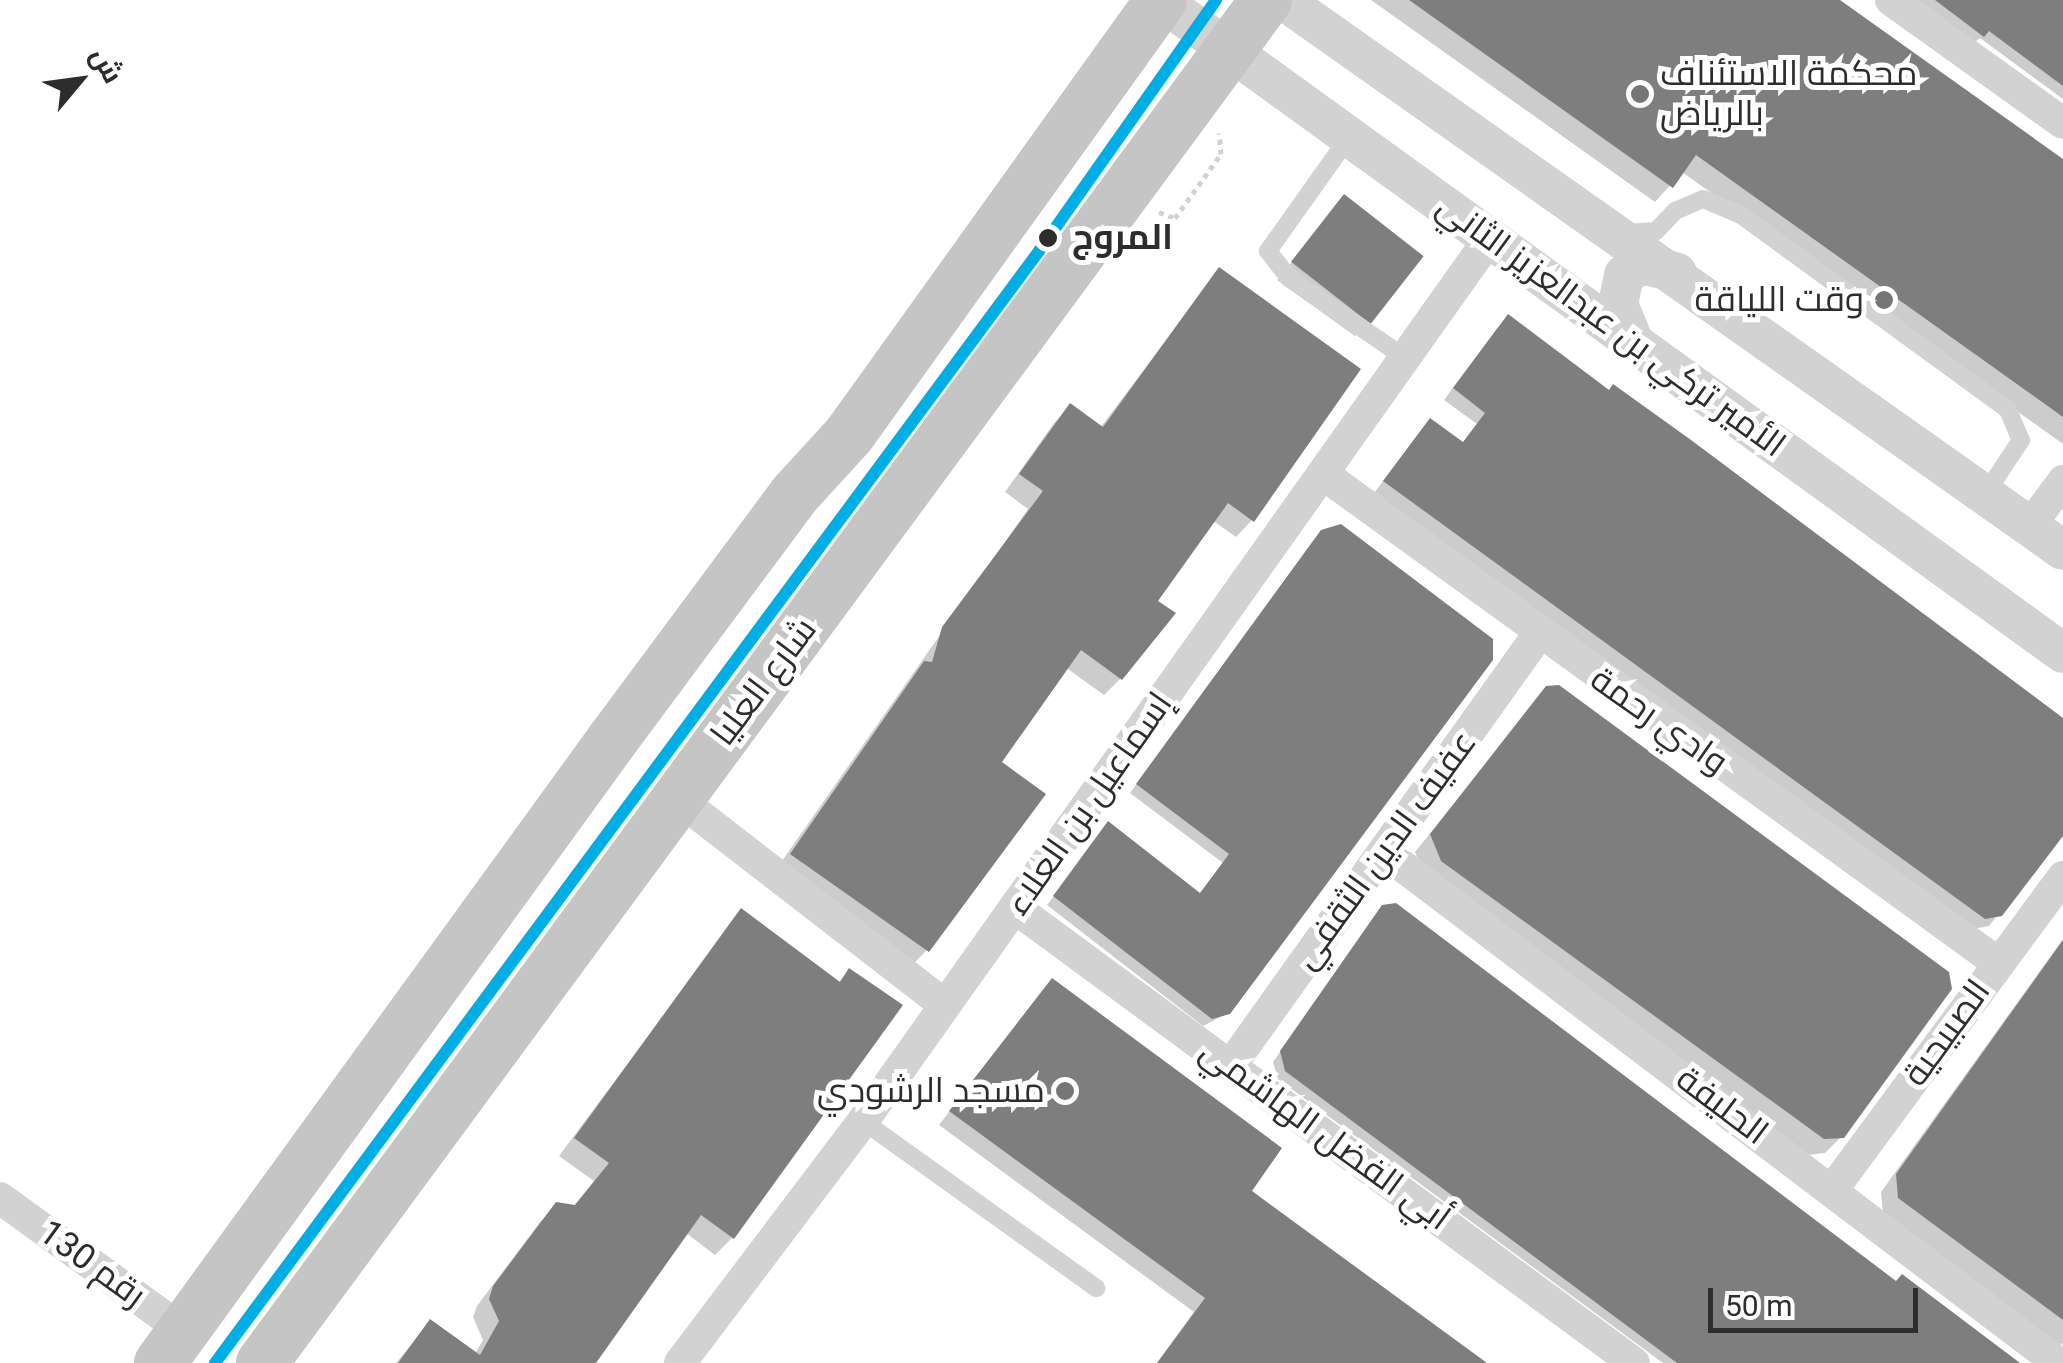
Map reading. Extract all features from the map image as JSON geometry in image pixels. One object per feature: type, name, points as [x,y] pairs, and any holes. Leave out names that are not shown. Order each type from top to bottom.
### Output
[{"type":"main road","points":[[172,1347],[714,602],[848,435],[1161,0]]},
{"type":"main road","name":"شارع العليا","points":[[262,1363],[678,798],[1249,63],[1287,7]]},
{"type":"street","name":"الأمير تركي بن عبدالعزيز الثاني","points":[[1161,0],[2063,652]]},
{"type":"street","points":[[1892,0],[2063,123]]},
{"type":"street","name":"الأمير تركي بن عبدالعزيز الثاني","points":[[1287,7],[1506,160],[1621,233],[2063,550]]},
{"type":"street","name":"إسماعيل بن العلاء","points":[[680,1363],[863,1121],[1489,238]]},
{"type":"street","points":[[1634,343],[1618,304],[1624,275],[1642,264],[1677,274]]},
{"type":"street","name":"وادي رحمة","points":[[1323,474],[1538,636],[1998,963]]},
{"type":"street","points":[[2030,526],[2063,481]]},
{"type":"street","name":"عفيف الدين الثقفي","points":[[1231,1065],[1538,636]]},
{"type":"street","points":[[678,798],[944,1004]]},
{"type":"street","name":"الحليفة","points":[[1384,852],[2058,1363]]},
{"type":"street","name":"الصبيحية","points":[[1833,1190],[2063,877]]},
{"type":"street","name":"أبي الفضل الهاشمي","points":[[1015,908],[1634,1363]]},
{"type":"street","name":"رقم 130","points":[[0,1198],[172,1347]]},
{"type":"lane","points":[[1349,137],[1268,250],[1289,278],[1404,356]]},
{"type":"lane","points":[[1621,233],[1656,231],[1675,212],[1703,199],[1741,215],[2008,410],[2021,440],[1984,496]]},
{"type":"lane","points":[[863,1121],[1096,1288]]},
{"type":"path","points":[[1161,210],[1175,218],[1221,154],[1218,122]]},
{"type":"building","points":[[1409,0],[1840,0],[2063,159],[2063,417],[1696,155],[1673,188]]},
{"type":"building","points":[[1935,0],[2063,0],[2063,86],[1989,31],[1984,37]]},
{"type":"building","points":[[1344,194],[1424,256],[1371,324],[1291,262]]},
{"type":"building","points":[[1219,267],[1361,369],[1254,522],[1228,503],[1158,601],[1176,613],[1122,680],[1081,650],[1002,762],[1046,794],[929,952],[790,854],[924,661],[932,662],[942,627],[1043,491],[1019,474],[1070,403],[1103,427]]},
{"type":"building","points":[[1508,314],[1609,390],[1613,384],[1691,440],[2063,718],[2063,836],[2002,916],[1985,919],[1383,481],[1430,418],[1463,442],[1485,413],[1453,388]]},
{"type":"building","points":[[1341,524],[1493,639],[1493,660],[1230,1014],[1212,1019],[1053,896],[1108,821],[1200,893],[1229,854],[1136,784],[1321,530]]},
{"type":"building","points":[[1559,685],[1949,972],[1952,989],[1844,1138],[1824,1139],[1441,861],[1430,834],[1546,686]]},
{"type":"building","points":[[1396,903],[1896,1281],[1902,1274],[2020,1363],[1677,1363],[1285,1071],[1280,1051],[1382,905]]},
{"type":"building","points":[[741,908],[840,982],[849,968],[903,1005],[734,1239],[701,1215],[596,1363],[398,1363],[430,1319],[480,1355],[499,1321],[489,1299],[493,1286],[556,1202],[575,1205],[609,1163],[574,1138]]},
{"type":"building","points":[[2063,940],[2063,1320],[1898,1198],[1896,1174]]},
{"type":"building","points":[[1052,978],[1282,1148],[1252,1191],[1487,1363],[1157,1363],[1205,1298],[949,1111]]},
{"type":"transit line","points":[[215,1363],[1039,251],[1216,0]]},
{"type":"place","name":"محكمة الاستئناف بالرياض","points":[[1640,94]]},
{"type":"place","name":"المروج","points":[[1048,238]]},
{"type":"place","name":"وقت اللياقة","points":[[1884,300]]},
{"type":"place","name":"مسجد الرشودي","points":[[1065,1091]]}]
